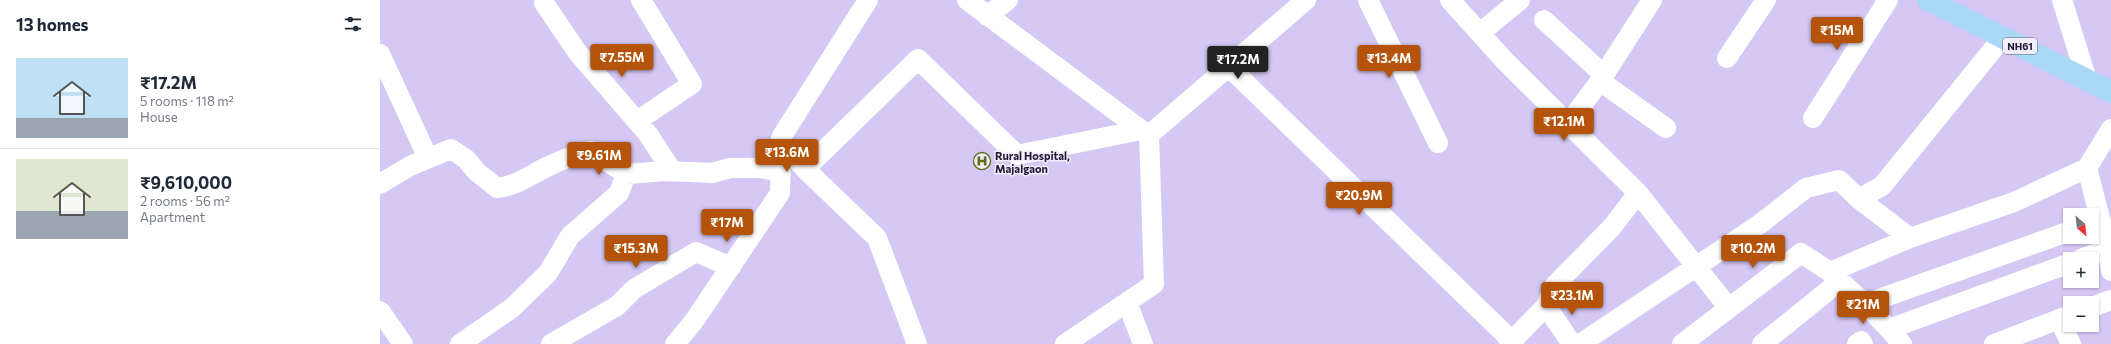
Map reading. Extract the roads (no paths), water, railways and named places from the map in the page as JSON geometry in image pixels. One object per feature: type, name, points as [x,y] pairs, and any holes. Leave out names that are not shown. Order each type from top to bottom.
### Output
[{"type":"main road","name":"NH61","points":[[1928,0],[2111,92]]},
{"type":"street","points":[[675,344],[694,321],[780,193],[780,142],[782,136],[868,0]]},
{"type":"street","points":[[967,0],[1145,132]]},
{"type":"street","points":[[987,16],[1008,0]]},
{"type":"street","points":[[805,169],[918,59],[1017,156],[1145,132],[1229,67],[1306,0]]},
{"type":"street","points":[[1368,0],[1438,143]]},
{"type":"street","points":[[1450,0],[1505,61],[1638,193],[1728,307]]},
{"type":"street","points":[[1480,33],[1520,0]]},
{"type":"street","points":[[1568,124],[1602,78],[1652,0]]},
{"type":"street","points":[[1727,58],[1766,0]]},
{"type":"street","points":[[1813,118],[1888,0]]},
{"type":"street","points":[[2062,0],[2087,80]]},
{"type":"street","points":[[637,121],[692,84],[647,2]]},
{"type":"street","points":[[544,3],[578,53],[637,121],[672,171]]},
{"type":"street","points":[[1544,20],[1602,78],[1666,128]]},
{"type":"street","points":[[1859,199],[1882,186],[2003,37]]},
{"type":"street","points":[[380,54],[428,158]]},
{"type":"street","points":[[1229,67],[1510,343],[1546,306],[1555,285],[1612,227],[1638,193]]},
{"type":"street","points":[[1762,344],[1835,276],[1910,238],[2014,202],[2087,168],[2111,129]]},
{"type":"street","points":[[1064,344],[1154,284],[1145,132]]},
{"type":"street","points":[[780,142],[805,169],[877,238],[917,344]]},
{"type":"street","points":[[380,184],[410,166],[451,149],[466,159],[477,172],[497,188],[511,186],[548,166],[575,154],[591,151],[626,174],[672,171],[712,173],[730,168],[762,168],[781,172]]},
{"type":"street","points":[[2087,168],[2103,231],[2111,271]]},
{"type":"street","points":[[460,344],[512,308],[548,273],[570,236],[619,193],[626,174]]},
{"type":"street","points":[[1580,344],[1760,224],[1806,188],[1839,180],[1859,199],[1910,238]]},
{"type":"street","points":[[2086,252],[2103,231]]},
{"type":"street","points":[[1865,304],[2063,233]]},
{"type":"street","points":[[551,344],[617,306],[634,289],[696,252],[731,267]]},
{"type":"street","points":[[1682,344],[1728,307],[1801,253],[1835,276],[1865,304],[1895,337],[2063,266]]},
{"type":"street","points":[[2099,304],[2111,300]]},
{"type":"street","points":[[1127,302],[1143,344]]},
{"type":"street","points":[[1546,306],[1572,344]]},
{"type":"street","points":[[380,311],[402,344]]},
{"type":"street","points":[[1994,344],[2063,317]]},
{"type":"street","points":[[2068,332],[2071,344]]},
{"type":"street","points":[[1857,344],[1861,341],[1863,344]]},
{"type":"place","name":"Rural Hospital, Majalgaon","points":[[982,161]]}]
